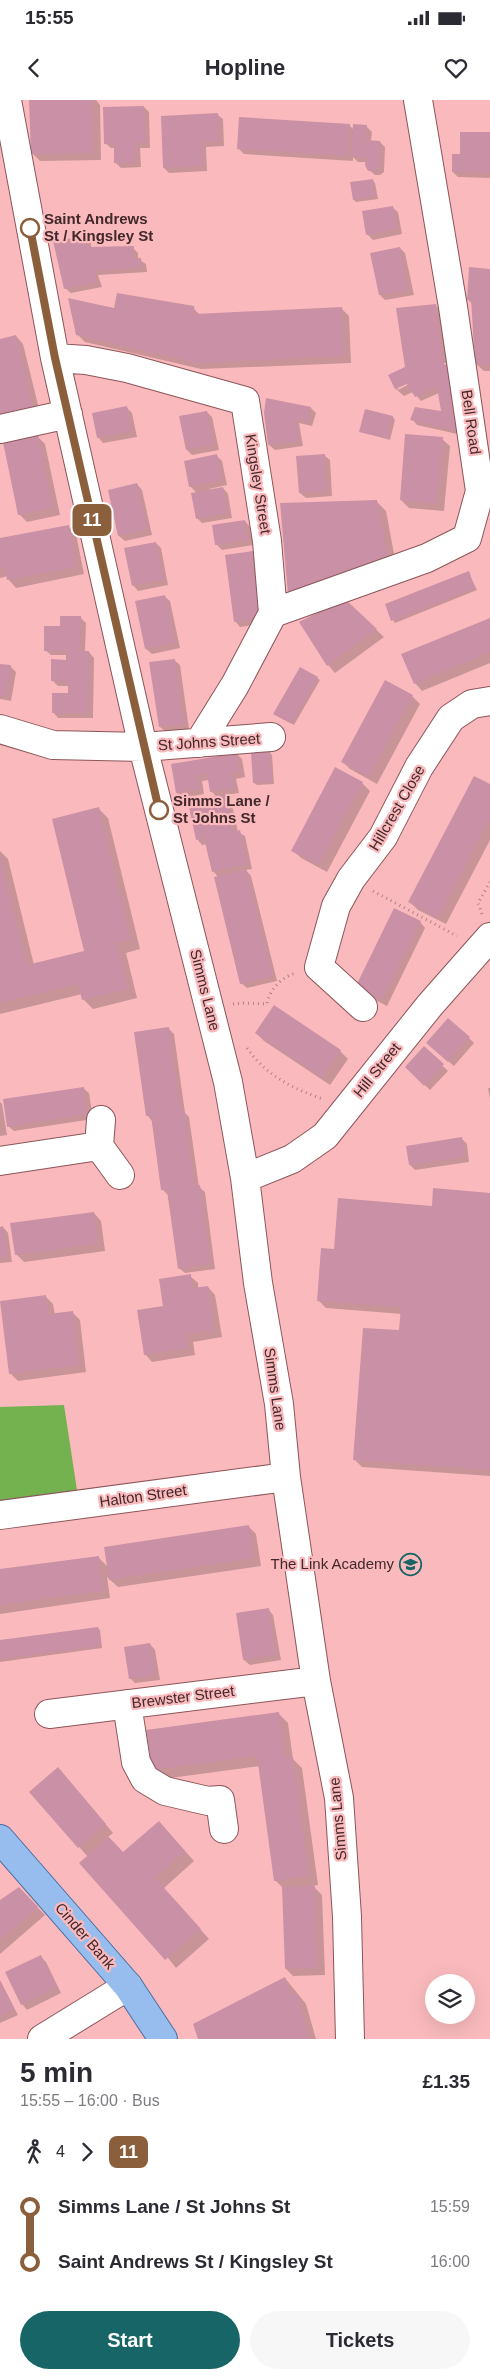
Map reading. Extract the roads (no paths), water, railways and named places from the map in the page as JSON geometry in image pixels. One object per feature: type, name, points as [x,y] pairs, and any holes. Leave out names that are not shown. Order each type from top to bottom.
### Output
[{"type":"main road","name":"Cinder Bank","points":[[0,1839],[128,1986],[163,2039]]},
{"type":"street","name":"Simms Lane","points":[[7,100],[55,358],[143,747],[228,1082],[245,1178],[258,1283],[279,1404],[286,1477],[316,1681],[339,1798],[347,1917],[350,2039]]},
{"type":"street","name":"Bell Road","points":[[273,613],[426,558],[467,538],[480,491],[482,437],[418,100]]},
{"type":"street","name":"Kingsley Street","points":[[55,358],[86,360],[127,368],[246,401],[267,541],[273,613]]},
{"type":"street","points":[[0,429],[68,414]]},
{"type":"street","points":[[199,743],[235,685],[273,613]]},
{"type":"street","name":"Hillcrest Close","points":[[363,1006],[319,967],[336,906],[351,879],[383,837],[420,767],[451,718],[472,704],[490,701]]},
{"type":"street","name":"St Johns Street","points":[[0,729],[53,745],[143,747],[271,737]]},
{"type":"street","name":"Hill Street","points":[[245,1178],[299,1154],[325,1136],[485,935]]},
{"type":"street","points":[[0,1161],[100,1133],[120,1175]]},
{"type":"street","name":"Halton Street","points":[[0,1515],[286,1477]]},
{"type":"street","name":"Brewster Street","points":[[49,1714],[316,1681]]},
{"type":"street","points":[[127,1704],[136,1762],[144,1779],[165,1791],[208,1801],[220,1800],[224,1829]]},
{"type":"street","points":[[42,2039],[128,1986]]},
{"type":"place","name":"Saint Andrews St / Kingsley St","points":[[30,228]]},
{"type":"place","name":"Simms Lane / St Johns St","points":[[159,810]]},
{"type":"place","name":"The Link Academy","points":[[410,1564]]}]
